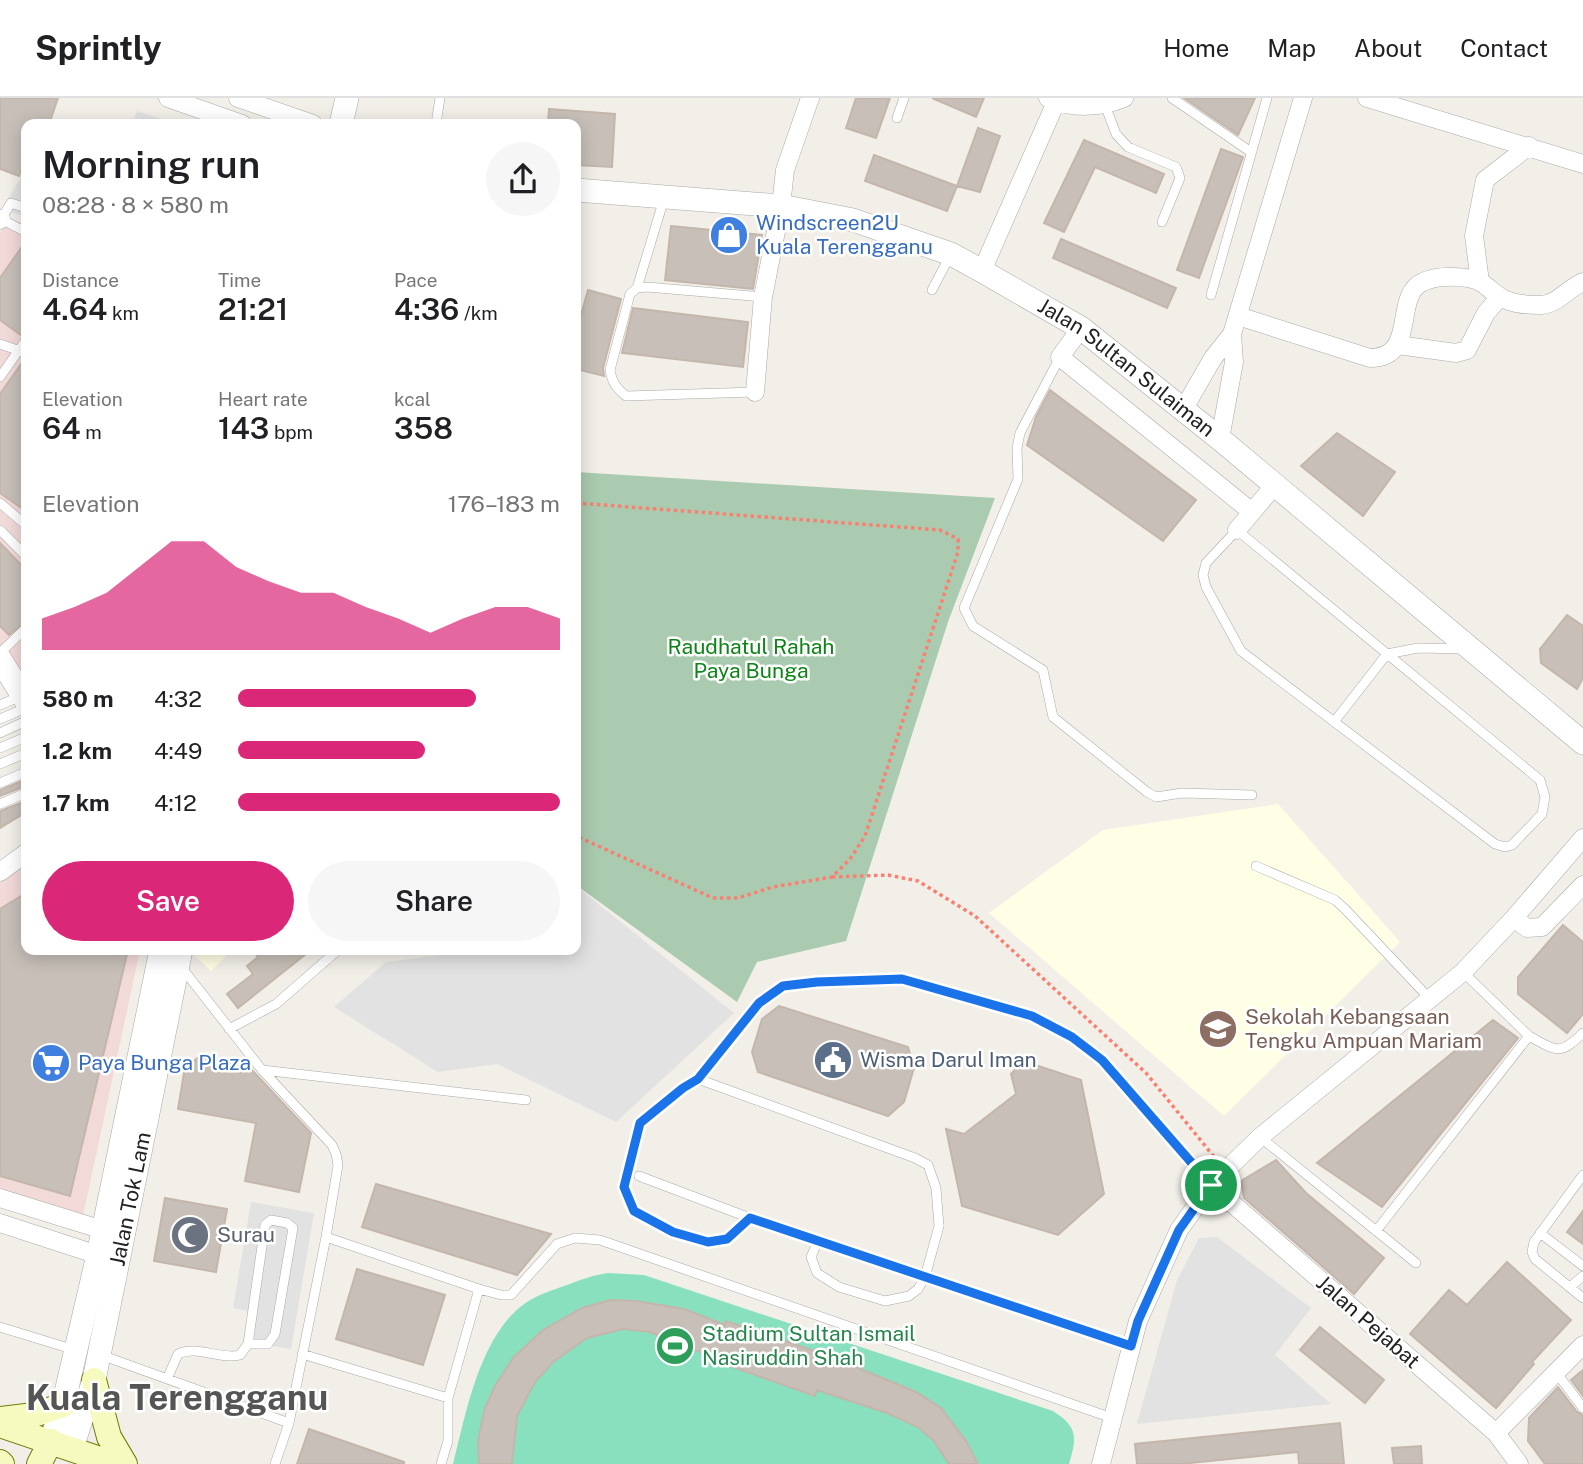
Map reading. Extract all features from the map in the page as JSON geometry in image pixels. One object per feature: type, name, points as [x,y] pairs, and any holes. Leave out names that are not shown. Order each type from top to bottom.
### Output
[{"type":"main road","points":[[94,1380],[109,1437],[125,1464]]},
{"type":"main road","points":[[0,1419],[34,1415],[62,1405]]},
{"type":"main road","points":[[0,1425],[60,1454],[115,1464]]},
{"type":"main road","points":[[39,1464],[60,1454]]},
{"type":"street","points":[[168,98],[228,119]]},
{"type":"street","points":[[238,98],[299,119]]},
{"type":"street","points":[[755,392],[763,297],[781,206],[785,170],[810,98]]},
{"type":"street","points":[[982,271],[1052,100],[1080,106],[1105,105],[1124,98]]},
{"type":"street","points":[[1183,410],[1213,358],[1232,334],[1303,98]]},
{"type":"street","points":[[1367,98],[1583,164]]},
{"type":"street","points":[[1480,282],[1474,236],[1485,180],[1529,146]]},
{"type":"street","name":"Jalan Sultan Sulaiman","points":[[581,190],[781,206],[853,220],[951,254],[982,271],[1081,328],[1220,439],[1583,743]]},
{"type":"street","points":[[1238,316],[1370,358],[1381,358],[1398,345],[1410,296],[1419,283],[1431,279],[1469,278],[1480,282],[1509,302],[1542,305],[1559,299],[1573,286],[1583,282]]},
{"type":"street","points":[[1398,345],[1456,353],[1467,350],[1486,313],[1500,298]]},
{"type":"street","points":[[1081,328],[1060,357],[1252,512]]},
{"type":"street","points":[[1220,439],[1234,362],[1232,334]]},
{"type":"street","points":[[1237,530],[1274,485]]},
{"type":"street","points":[[1101,1464],[1138,1321],[1179,1230],[1211,1185],[1260,1137],[1463,972],[1583,838]]},
{"type":"street","points":[[0,872],[21,857]]},
{"type":"street","points":[[1514,918],[1527,928],[1542,927],[1583,885]]},
{"type":"street","name":"Jalan Tok Lam","points":[[60,1454],[62,1405],[103,1230],[174,955]]},
{"type":"street","name":"Jalan Tok Lam","points":[[60,1454],[94,1380],[174,955]]},
{"type":"street","name":"Jalan Pejabat","points":[[1211,1185],[1496,1433],[1519,1464]]},
{"type":"street","points":[[0,1198],[103,1230]]},
{"type":"street","points":[[0,1223],[98,1255]]},
{"type":"street","points":[[1496,1433],[1583,1345]]},
{"type":"lane","points":[[437,119],[440,98]]},
{"type":"lane","points":[[897,118],[904,98]]},
{"type":"lane","points":[[1172,98],[1251,152]]},
{"type":"lane","points":[[1211,295],[1267,98]]},
{"type":"lane","points":[[1105,105],[1116,134],[1128,147],[1176,167],[1179,171],[1180,178],[1162,222]]},
{"type":"lane","points":[[665,198],[636,288],[630,294],[610,370],[611,380],[626,396],[755,392]]},
{"type":"lane","points":[[21,206],[11,203],[0,219],[21,230]]},
{"type":"lane","points":[[932,290],[951,254]]},
{"type":"lane","points":[[636,288],[763,297]]},
{"type":"lane","points":[[0,344],[21,353]]},
{"type":"lane","points":[[0,377],[21,354]]},
{"type":"lane","points":[[1060,357],[1020,433],[1017,448],[1018,479],[964,608],[973,626],[1043,670],[1053,717],[1147,792],[1156,797],[1182,793],[1252,795]]},
{"type":"lane","points":[[0,503],[21,520]]},
{"type":"lane","points":[[0,530],[21,551]]},
{"type":"lane","points":[[1237,530],[1387,654],[1540,780],[1545,797],[1542,814],[1512,845],[1504,847],[1495,844],[1241,651],[1206,587],[1203,575],[1206,562],[1237,530]]},
{"type":"lane","points":[[0,719],[21,647]]},
{"type":"lane","points":[[1334,722],[1387,654],[1418,648],[1472,650]]},
{"type":"lane","points":[[0,705],[12,681]]},
{"type":"lane","points":[[0,733],[21,723]]},
{"type":"lane","points":[[0,748],[21,739]]},
{"type":"lane","points":[[0,764],[21,755]]},
{"type":"lane","points":[[0,783],[21,774]]},
{"type":"lane","points":[[0,804],[21,795]]},
{"type":"lane","points":[[1256,866],[1335,901],[1430,999]]},
{"type":"lane","points":[[174,955],[262,1070],[337,1154],[338,1165],[326,1237],[289,1423],[275,1464]]},
{"type":"lane","points":[[229,1029],[276,1004],[332,955]]},
{"type":"lane","points":[[1463,972],[1529,1036],[1550,1047],[1560,1050],[1570,1046],[1583,1033]]},
{"type":"lane","points":[[750,1218],[727,1239],[708,1242],[673,1232],[634,1211],[624,1187],[640,1123],[698,1079],[759,1003],[783,986],[817,982],[902,979],[1032,1016],[1072,1037],[1102,1060],[1211,1185]]},
{"type":"lane","points":[[1376,1231],[1529,1036]]},
{"type":"lane","points":[[262,1070],[526,1100]]},
{"type":"lane","points":[[698,1079],[928,1165],[936,1188],[939,1226],[925,1277],[919,1289],[909,1296],[885,1301],[839,1287],[817,1273],[811,1257],[818,1241]]},
{"type":"lane","points":[[1260,1137],[1416,1262]]},
{"type":"lane","points":[[1583,1175],[1534,1242],[1532,1252],[1535,1259],[1583,1298]]},
{"type":"lane","points":[[639,1176],[750,1218],[1131,1346]]},
{"type":"lane","points":[[167,1379],[178,1354],[186,1350],[232,1357],[240,1355],[247,1344],[265,1225],[271,1220],[287,1223],[293,1228],[275,1334],[268,1344],[247,1344]]},
{"type":"lane","points":[[1540,1233],[1583,1266]]},
{"type":"lane","points":[[326,1237],[500,1295],[511,1295],[557,1244],[575,1238],[600,1240],[1112,1419]]},
{"type":"lane","points":[[1570,1287],[1583,1276]]},
{"type":"lane","points":[[442,1464],[448,1441],[448,1398],[479,1289]]},
{"type":"lane","points":[[0,1327],[76,1351]]},
{"type":"lane","points":[[302,1353],[448,1398]]},
{"type":"lane","points":[[99,1355],[289,1423]]},
{"type":"lane","points":[[1556,1372],[1583,1408]]},
{"type":"path","points":[[581,503],[940,530],[958,539],[957,552],[864,835],[850,859],[832,877]]},
{"type":"path","points":[[581,838],[713,898],[738,898],[773,887],[832,877],[888,875],[919,881],[975,916],[1146,1073],[1225,1171]]},
{"type":"shaded area","points":[[137,111],[162,119],[134,119]]},
{"type":"shaded area","points":[[21,177],[21,215],[2,209]]},
{"type":"shaded area","points":[[9,219],[21,223],[21,687],[0,655],[0,232]]},
{"type":"shaded area","name":"Sekolah Kebangsaan Tengku Ampuan Mariam","points":[[1278,804],[1400,942],[1224,1116],[989,913],[1103,830]]},
{"type":"shaded area","name":"Paya Bunga Plaza","points":[[21,867],[21,955],[139,955],[83,1216],[0,1200],[0,882]]},
{"type":"shaded area","points":[[581,890],[734,1013],[616,1122],[497,1064],[438,1072],[334,1007],[386,962],[440,955],[581,955]]},
{"type":"shaded area","points":[[194,955],[227,955],[211,971]]},
{"type":"shaded area","points":[[251,1202],[314,1213],[291,1349],[243,1341],[248,1311],[233,1308]]},
{"type":"shaded area","points":[[1217,1237],[1311,1308],[1275,1355],[1331,1404],[1137,1424],[1177,1280],[1199,1238]]},
{"type":"green space","name":"Raudhatul Rahah Paya Bunga","points":[[581,472],[995,498],[948,622],[846,941],[757,962],[737,1002],[581,889]]},
{"type":"green space","name":"Stadium Sultan Ismail Nasiruddin Shah","points":[[608,1273],[644,1275],[1053,1411],[1067,1422],[1073,1433],[1069,1464],[453,1464],[477,1376],[497,1333],[511,1316],[541,1294]]},
{"type":"building","points":[[0,98],[58,98],[51,119],[21,119],[19,176],[0,169]]},
{"type":"building","points":[[856,98],[890,98],[876,138],[846,128]]},
{"type":"building","points":[[932,98],[984,98],[976,117]]},
{"type":"building","points":[[1184,98],[1255,98],[1238,135]]},
{"type":"building","points":[[549,109],[615,114],[612,167],[581,165],[581,119],[548,119]]},
{"type":"building","points":[[978,128],[1000,136],[980,192],[957,186]]},
{"type":"building","points":[[1084,140],[1164,174],[1156,193],[1095,167],[1064,232],[1044,223]]},
{"type":"building","points":[[1221,149],[1243,157],[1199,278],[1177,270]]},
{"type":"building","points":[[874,155],[957,186],[947,211],[865,181]]},
{"type":"building","points":[[671,226],[762,235],[753,289],[665,280]]},
{"type":"building","points":[[1061,239],[1176,288],[1167,308],[1053,258]]},
{"type":"building","points":[[21,248],[21,335],[0,320],[0,278]]},
{"type":"building","points":[[588,290],[621,299],[603,368],[604,376],[581,370],[581,315]]},
{"type":"building","points":[[633,308],[748,322],[743,367],[622,353]]},
{"type":"building","points":[[21,364],[21,508],[0,493],[0,394]]},
{"type":"building","points":[[1050,390],[1196,500],[1163,541],[1027,445],[1036,417]]},
{"type":"building","points":[[1337,433],[1395,472],[1363,516],[1301,466]]},
{"type":"building","points":[[0,543],[21,565],[21,625],[9,635],[0,626]]},
{"type":"building","points":[[1567,615],[1583,626],[1583,678],[1577,689],[1541,663],[1540,649]]},
{"type":"building","points":[[21,781],[21,788],[0,796],[0,790]]},
{"type":"building","points":[[21,803],[21,815],[0,828],[0,811]]},
{"type":"building","name":"Paya Bunga Plaza","points":[[21,896],[21,955],[127,955],[70,1196],[0,1176],[0,909]]},
{"type":"building","points":[[1563,925],[1583,942],[1583,1014],[1567,1033],[1518,994],[1518,977]]},
{"type":"building","points":[[257,955],[305,955],[238,1008],[227,994],[253,974],[247,966],[258,957]]},
{"type":"building","name":"Wisma Darul Iman","points":[[779,1006],[908,1047],[914,1068],[904,1102],[888,1116],[758,1072],[752,1052],[762,1019]]},
{"type":"building","points":[[1493,1020],[1518,1038],[1382,1207],[1317,1163]]},
{"type":"building","points":[[199,1057],[249,1067],[311,1133],[299,1192],[245,1181],[256,1123],[178,1109],[185,1067]]},
{"type":"building","points":[[1023,1061],[1081,1080],[1104,1194],[1058,1235],[962,1206],[946,1129],[964,1134],[1016,1094],[1011,1074]]},
{"type":"building","points":[[1276,1160],[1306,1193],[1384,1258],[1354,1294],[1244,1198],[1241,1181]]},
{"type":"building","points":[[376,1184],[551,1234],[517,1275],[362,1227]]},
{"type":"building","name":"Surau","points":[[165,1198],[227,1209],[216,1272],[154,1261]]},
{"type":"building","points":[[1583,1211],[1583,1244],[1567,1232]]},
{"type":"building","points":[[1507,1262],[1571,1320],[1532,1362],[1534,1364],[1496,1408],[1410,1334],[1449,1290],[1467,1305]]},
{"type":"building","points":[[357,1269],[445,1295],[423,1365],[336,1339]]},
{"type":"building","points":[[610,1300],[636,1301],[684,1309],[725,1325],[726,1321],[829,1356],[916,1392],[941,1408],[966,1441],[978,1464],[949,1464],[933,1440],[918,1427],[887,1413],[817,1390],[815,1396],[713,1360],[703,1353],[650,1332],[623,1329],[587,1338],[553,1362],[535,1382],[517,1416],[512,1464],[479,1464],[478,1441],[485,1408],[513,1358],[543,1330],[582,1308]]},
{"type":"building","points":[[1320,1327],[1384,1380],[1365,1403],[1300,1350]]},
{"type":"building","points":[[1583,1370],[1583,1396],[1571,1380]]},
{"type":"building","points":[[1558,1387],[1577,1412],[1583,1415],[1583,1464],[1545,1464],[1528,1441],[1529,1418]]},
{"type":"building","points":[[1340,1423],[1344,1464],[1299,1464],[1298,1452],[1180,1464],[1137,1464],[1135,1444]]},
{"type":"building","points":[[309,1429],[404,1462],[404,1464],[297,1464]]},
{"type":"building","points":[[1421,1446],[1422,1464],[1394,1464],[1392,1448]]},
{"type":"place","name":"Windscreen2U Kuala Terengganu","points":[[729,235]]},
{"type":"place","name":"Sekolah Kebangsaan Tengku Ampuan Mariam","points":[[1218,1029]]},
{"type":"place","name":"Wisma Darul Iman","points":[[833,1060]]},
{"type":"place","name":"Paya Bunga Plaza","points":[[51,1063]]},
{"type":"place","name":"Surau","points":[[190,1235]]},
{"type":"place","name":"Stadium Sultan Ismail Nasiruddin Shah","points":[[675,1346]]},
{"type":"district","name":"Kuala Terengganu","points":[[177,1398]]},
{"type":"route","points":[[902,979],[1032,1016],[1072,1037],[1102,1060],[1211,1185],[1179,1230],[1138,1321],[1131,1346],[750,1218],[727,1239],[708,1242],[673,1232],[634,1211],[624,1187],[640,1123],[698,1079],[759,1003],[783,986],[902,979]]}]
